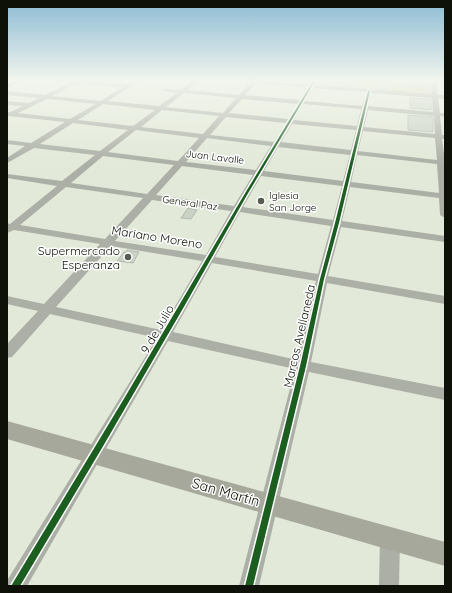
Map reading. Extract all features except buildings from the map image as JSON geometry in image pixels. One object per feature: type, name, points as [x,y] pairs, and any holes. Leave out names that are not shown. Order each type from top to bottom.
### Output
[{"type":"main road","name":"San Martín","points":[[7,430],[445,554]]},
{"type":"street","points":[[8,115],[22,109]]},
{"type":"street","points":[[7,161],[91,109]]},
{"type":"street","points":[[9,228],[101,154],[161,109]]},
{"type":"street","points":[[169,109],[442,136]]},
{"type":"street","points":[[7,353],[228,109]]},
{"type":"street","name":"9 de Julio","points":[[15,586],[95,456],[297,109]]},
{"type":"street","name":"Marcos Avellaneda","points":[[249,586],[303,366],[322,279],[365,109]]},
{"type":"street","points":[[372,109],[441,115],[445,215]]},
{"type":"street","points":[[8,115],[443,162]]},
{"type":"street","name":"Juan Lavalle","points":[[7,142],[444,196]]},
{"type":"street","name":"General Paz","points":[[7,176],[445,239]]},
{"type":"street","name":"Mariano Moreno","points":[[9,228],[210,259],[445,300]]},
{"type":"street","points":[[7,300],[303,366],[445,394]]},
{"type":"street","points":[[389,586],[390,539]]},
{"type":"cycle path","points":[[15,586],[72,493],[297,109]]},
{"type":"cycle path","points":[[249,586],[303,366],[322,279],[365,109]]},
{"type":"place","name":"Iglesia San Jorge","points":[[261,201]]},
{"type":"place","name":"Supermercado Esperanza","points":[[128,257]]}]
